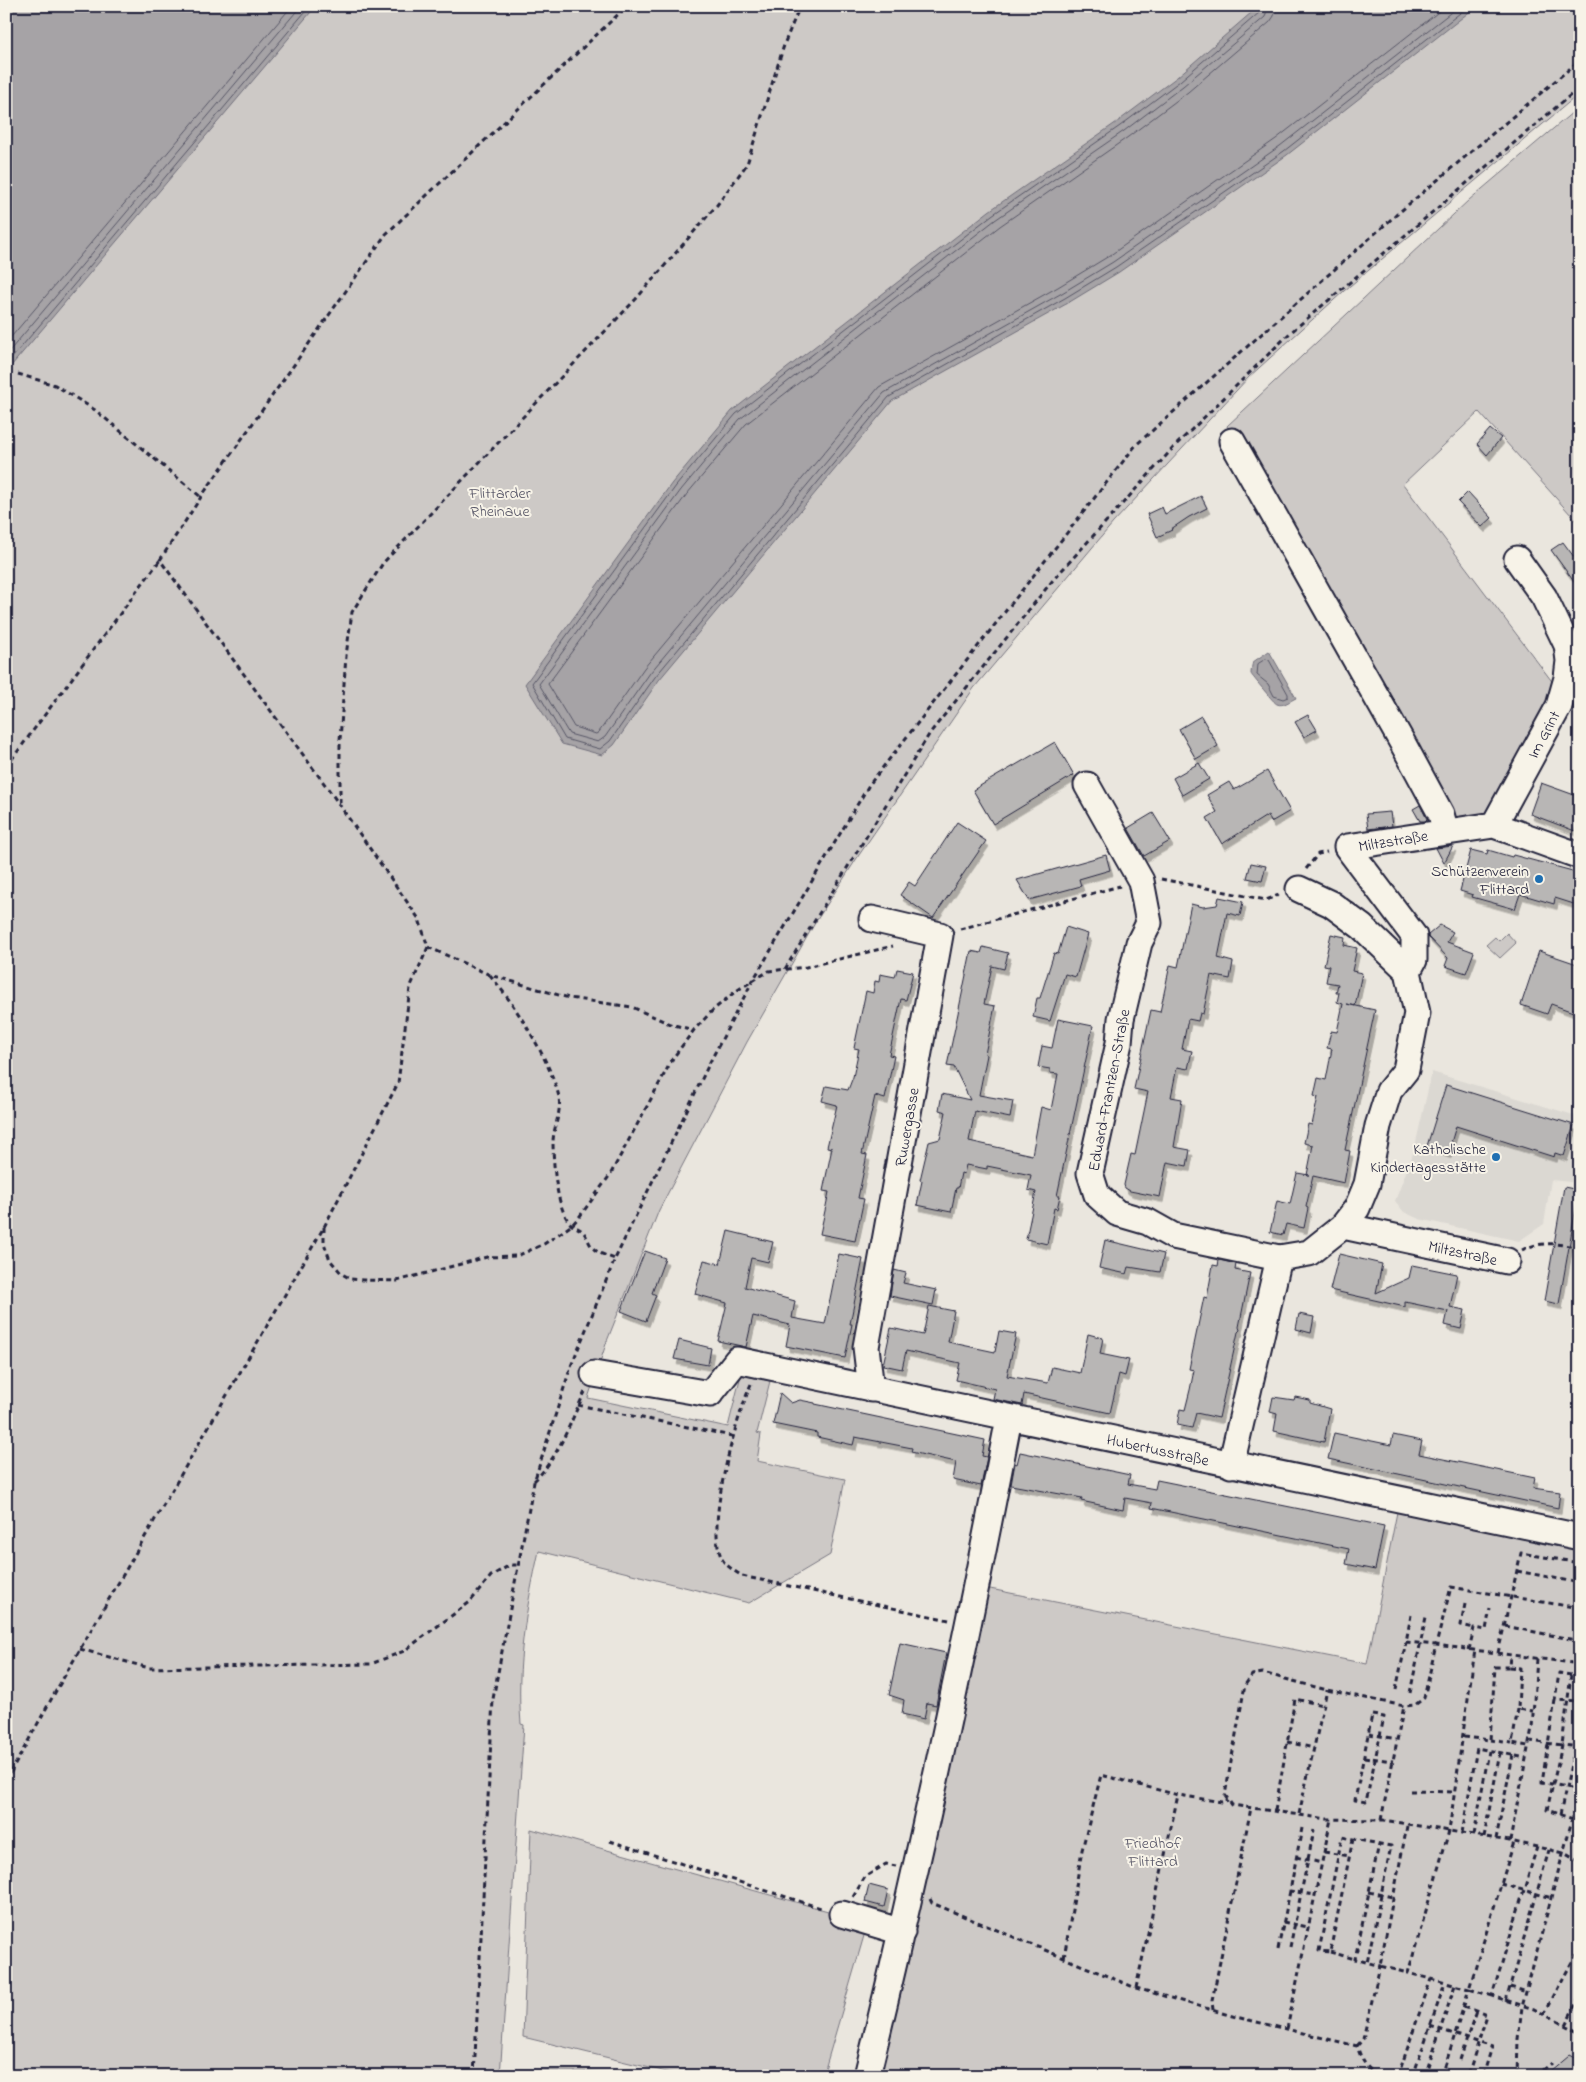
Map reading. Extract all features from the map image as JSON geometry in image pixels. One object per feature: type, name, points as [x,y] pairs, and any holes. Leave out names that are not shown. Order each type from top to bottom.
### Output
[{"type":"street","points":[[1232,441],[1402,742],[1441,814],[1446,832]]},
{"type":"street","name":"Im Grint","points":[[1494,825],[1559,706],[1567,678],[1569,660],[1567,645],[1544,597],[1518,559]]},
{"type":"street","name":"Eduard-Frantzen-Straße","points":[[1087,785],[1141,881],[1149,923],[1139,943],[1121,1019],[1119,1043],[1090,1173],[1097,1195],[1117,1213],[1148,1222],[1173,1236],[1278,1258]]},
{"type":"street","name":"Miltzstraße","points":[[1278,1258],[1309,1253],[1343,1226],[1357,1208],[1367,1184],[1378,1126],[1389,1091],[1406,1070],[1417,1013],[1408,971],[1414,960],[1414,936],[1347,847],[1494,825],[1580,856]]},
{"type":"street","points":[[1298,889],[1331,904],[1362,927],[1408,971]]},
{"type":"street","points":[[872,919],[940,935]]},
{"type":"street","name":"Ruwergasse","points":[[871,1389],[866,1346],[940,935]]},
{"type":"street","name":"Miltzstraße","points":[[1343,1226],[1507,1261]]},
{"type":"street","points":[[1231,1465],[1278,1258]]},
{"type":"street","name":"Hubertusstraße","points":[[594,1374],[710,1394],[737,1360],[1580,1537]]},
{"type":"street","points":[[867,2076],[902,1932],[942,1748],[990,1523],[1009,1418]]},
{"type":"street","points":[[842,1914],[902,1932]]},
{"type":"path","points":[[6,767],[160,560],[201,497],[386,234],[627,6]]},
{"type":"path","points":[[340,805],[340,740],[346,656],[352,612],[383,562],[636,299],[722,198],[747,164],[785,42],[800,6]]},
{"type":"path","points":[[474,2076],[493,1699],[534,1482],[572,1366],[615,1259],[711,1060],[752,982],[869,785],[1136,445],[1396,215],[1580,60]]},
{"type":"path","points":[[785,969],[930,733],[1053,580],[1175,446],[1290,333],[1580,87]]},
{"type":"path","points":[[18,374],[55,384],[96,410],[201,497]]},
{"type":"path","points":[[6,1781],[80,1649],[324,1227],[398,1084],[410,988],[428,947],[419,919],[340,805],[160,560]]},
{"type":"path","points":[[940,935],[1141,881],[1163,878],[1266,900],[1298,889],[1306,869],[1318,854],[1347,847]]},
{"type":"path","points":[[324,1227],[324,1243],[330,1260],[342,1274],[351,1279],[397,1281],[487,1257],[517,1256],[544,1244],[572,1225],[610,1175],[673,1058],[694,1030],[713,1010],[736,991],[769,971],[806,966],[902,944]]},
{"type":"path","points":[[428,947],[490,975],[570,998],[632,1007],[670,1024],[694,1030]]},
{"type":"path","points":[[490,975],[532,1037],[558,1092],[560,1105],[553,1139],[561,1206],[572,1225],[582,1230],[591,1246],[597,1252],[615,1259]]},
{"type":"path","name":"Miltzstraße","points":[[1507,1261],[1524,1249],[1538,1244],[1552,1243],[1580,1248]]},
{"type":"path","points":[[765,1366],[752,1380],[732,1436],[718,1509],[717,1545],[723,1561],[742,1576],[968,1625]]},
{"type":"path","points":[[534,1482],[546,1470],[559,1448],[594,1374]]},
{"type":"path","points":[[578,1405],[732,1436]]},
{"type":"path","points":[[1498,1653],[1521,1553],[1580,1563]]},
{"type":"path","points":[[80,1649],[149,1668],[371,1664],[404,1651],[470,1602],[491,1576],[510,1565],[518,1565]]},
{"type":"path","points":[[1517,1571],[1580,1583]]},
{"type":"path","points":[[1580,1608],[1451,1587],[1424,1698],[1415,1705],[1404,1706],[1326,1690],[1263,1674],[1252,1676],[1246,1685],[1225,1795],[1232,1806],[1331,1819],[1380,1820],[1407,1826],[1462,1833],[1564,1853],[1580,1862]]},
{"type":"path","points":[[1465,1604],[1460,1625],[1486,1630],[1490,1608]]},
{"type":"path","points":[[1396,1690],[1411,1615]]},
{"type":"path","points":[[1410,1693],[1426,1617]]},
{"type":"path","points":[[1505,1626],[1580,1640]]},
{"type":"path","points":[[1470,1650],[1474,1628]]},
{"type":"path","points":[[1406,1642],[1580,1664]]},
{"type":"path","points":[[1408,1973],[1449,1831],[1475,1650]]},
{"type":"path","points":[[1509,1667],[1510,1655]]},
{"type":"path","points":[[1442,2076],[1512,1842],[1529,1741],[1537,1659]]},
{"type":"path","points":[[1490,1740],[1495,1667],[1520,1668],[1518,1709],[1512,1743]]},
{"type":"path","points":[[1517,2076],[1518,2039],[1522,2006],[1580,1790],[1542,1782],[1559,1673],[1580,1676]]},
{"type":"path","points":[[1571,1675],[1562,1745],[1547,1810],[1573,1819]]},
{"type":"path","points":[[1299,1814],[1326,1690]]},
{"type":"path","points":[[1560,1815],[1578,1730],[1580,1695]]},
{"type":"path","points":[[1275,1811],[1295,1699],[1323,1705]]},
{"type":"path","points":[[1555,1700],[1579,1701]]},
{"type":"path","points":[[1380,1820],[1404,1706]]},
{"type":"path","points":[[1518,1709],[1533,1711]]},
{"type":"path","points":[[1372,1715],[1384,1717],[1380,1736],[1366,1802],[1355,1800],[1372,1715]]},
{"type":"path","points":[[1369,1734],[1397,1739]]},
{"type":"path","points":[[1464,1737],[1528,1746]]},
{"type":"path","points":[[1529,1741],[1580,1747]]},
{"type":"path","points":[[1287,1742],[1314,1748]]},
{"type":"path","points":[[1462,1833],[1477,1748],[1526,1758]]},
{"type":"path","points":[[1474,1835],[1489,1751]]},
{"type":"path","points":[[1484,1837],[1500,1753]]},
{"type":"path","points":[[1496,1839],[1513,1755]]},
{"type":"path","points":[[1364,1757],[1393,1761]]},
{"type":"path","points":[[1064,1958],[1082,1850],[1101,1775],[1178,1795],[1222,1802],[1228,1800]]},
{"type":"path","points":[[1410,1790],[1455,1792]]},
{"type":"path","points":[[1136,1988],[1178,1795]]},
{"type":"path","points":[[1213,2010],[1212,2001],[1251,1808]]},
{"type":"path","points":[[1287,2029],[1331,1819]]},
{"type":"path","points":[[1357,2046],[1363,2040],[1380,1966],[1407,1826]]},
{"type":"path","points":[[1278,1948],[1302,1828]]},
{"type":"path","points":[[1290,1947],[1314,1830]]},
{"type":"path","points":[[1367,1963],[1391,1846],[1342,1837],[1319,1951],[1330,1952],[1367,1963],[1445,1982],[1534,2009],[1579,2032]]},
{"type":"path","points":[[1330,1952],[1353,1839]]},
{"type":"path","points":[[610,1841],[842,1914],[865,1878],[886,1864],[915,1871],[932,1903],[1136,1988],[1236,2017],[1357,2046]]},
{"type":"path","points":[[1355,1959],[1379,1844]]},
{"type":"path","points":[[1492,1996],[1537,1847]]},
{"type":"path","points":[[1506,2001],[1549,1850]]},
{"type":"path","points":[[1324,1852],[1350,1856]]},
{"type":"path","points":[[1296,1857],[1322,1863]]},
{"type":"path","points":[[1501,1884],[1552,1898]]},
{"type":"path","points":[[1290,1891],[1315,1895]]},
{"type":"path","points":[[1369,1892],[1393,1897]]},
{"type":"path","points":[[1283,1922],[1308,1928]]},
{"type":"path","points":[[1544,2014],[1580,1947]]},
{"type":"path","points":[[1398,2076],[1431,1979]]},
{"type":"path","points":[[1413,2076],[1445,1982]]},
{"type":"path","points":[[1425,2076],[1455,1985]]},
{"type":"path","points":[[1510,1987],[1526,1992]]},
{"type":"path","points":[[1565,2025],[1580,1996]]},
{"type":"path","points":[[1464,2007],[1487,2015],[1468,2075],[1470,2076]]},
{"type":"path","points":[[1460,2060],[1476,2011]]},
{"type":"path","points":[[1430,2026],[1492,2047],[1483,2076]]},
{"type":"path","points":[[1357,2046],[1362,2059],[1370,2071],[1376,2075]]},
{"type":"path","points":[[1536,2076],[1552,2064]]},
{"type":"shaded area","name":"Katholische Kindertagesstätte","points":[[1432,1072],[1580,1117],[1580,1183],[1551,1180],[1544,1224],[1519,1241],[1419,1219],[1404,1212],[1395,1201],[1414,1151]]},
{"type":"green space","name":"Flittarder Rheinaue","points":[[6,6],[1580,6],[1580,93],[1344,291],[1249,377],[1113,523],[974,688],[859,855],[815,923],[747,1042],[659,1210],[607,1341],[588,1398],[728,1427],[741,1375],[770,1381],[757,1433],[761,1434],[757,1461],[845,1479],[830,1555],[749,1603],[539,1551],[526,1616],[521,1659],[521,1724],[524,1725],[500,2076],[6,2076]]},
{"type":"green space","points":[[1580,106],[1580,525],[1479,412],[1403,484],[1557,688],[1496,812],[1445,825],[1227,426],[1469,200]]},
{"type":"green space","points":[[1507,933],[1516,943],[1500,958],[1486,945],[1495,937],[1499,941]]},
{"type":"green space","name":"Friedhof Flittard","points":[[1397,1512],[1580,1545],[1580,2076],[873,2076],[980,1587],[1367,1664]]},
{"type":"green space","points":[[531,1829],[868,1922],[823,2076],[683,2076],[523,2037]]},
{"type":"green space","points":[[506,2070],[629,2072],[647,2076],[506,2076]]},
{"type":"water","points":[[6,6],[316,6],[6,372]]},
{"type":"water","points":[[1259,6],[1477,6],[1287,155],[1119,272],[1068,303],[892,401],[659,680],[614,745],[602,755],[562,744],[525,684],[672,483],[732,411],[989,211],[1117,122],[1177,77]]},
{"type":"water","points":[[1269,651],[1296,698],[1284,704],[1279,705],[1275,703],[1251,674],[1253,662]]},
{"type":"building","points":[[1490,429],[1501,438],[1487,455],[1477,444]]},
{"type":"building","points":[[1468,492],[1492,518],[1482,527],[1458,502]]},
{"type":"building","points":[[1201,496],[1207,508],[1157,537],[1147,514],[1162,507],[1165,514]]},
{"type":"building","points":[[1563,542],[1580,565],[1580,590],[1551,550]]},
{"type":"building","points":[[1308,715],[1317,730],[1304,737],[1295,722]]},
{"type":"building","points":[[1201,716],[1218,746],[1196,759],[1179,729]]},
{"type":"building","points":[[1055,742],[1074,775],[993,824],[973,790]]},
{"type":"building","points":[[1199,763],[1209,779],[1182,795],[1173,778]]},
{"type":"building","points":[[1267,771],[1290,811],[1271,822],[1268,815],[1222,844],[1207,818],[1217,812],[1207,795],[1229,782],[1234,790]]},
{"type":"building","points":[[1541,783],[1580,797],[1580,818],[1575,831],[1530,814]]},
{"type":"building","points":[[1420,805],[1427,819],[1425,821],[1420,821],[1413,809]]},
{"type":"building","points":[[1390,812],[1392,826],[1368,829],[1366,814]]},
{"type":"building","points":[[1153,813],[1170,841],[1144,856],[1128,828]]},
{"type":"building","points":[[957,822],[986,841],[933,918],[900,895],[909,882],[915,886]]},
{"type":"building","points":[[1453,846],[1444,863],[1436,848]]},
{"type":"building","points":[[1471,850],[1487,854],[1488,850],[1512,857],[1513,855],[1580,873],[1580,906],[1555,898],[1554,904],[1520,894],[1515,909],[1472,897],[1473,895],[1460,891]]},
{"type":"building","points":[[1106,855],[1110,870],[1079,879],[1081,886],[1029,900],[1017,880]]},
{"type":"building","points":[[1251,863],[1266,866],[1262,881],[1247,878]]},
{"type":"building","points":[[1219,897],[1243,902],[1240,916],[1227,913],[1218,958],[1233,962],[1230,979],[1211,975],[1203,1014],[1200,1013],[1198,1021],[1188,1019],[1182,1049],[1192,1051],[1188,1069],[1177,1067],[1171,1097],[1182,1099],[1174,1147],[1190,1150],[1187,1166],[1167,1162],[1160,1197],[1130,1191],[1124,1185],[1131,1154],[1135,1155],[1148,1092],[1134,1089],[1151,1010],[1160,1012],[1170,965],[1178,967],[1191,904],[1203,907],[1217,905]]},
{"type":"building","points":[[1440,925],[1453,932],[1447,942],[1474,952],[1466,973],[1445,966],[1448,958],[1428,937]]},
{"type":"building","points":[[1066,927],[1088,934],[1076,977],[1065,974],[1050,1021],[1033,1017],[1037,998],[1040,998],[1054,953],[1058,954]]},
{"type":"building","points":[[1331,934],[1345,937],[1344,945],[1357,948],[1352,971],[1362,973],[1355,1006],[1375,1010],[1345,1150],[1350,1151],[1344,1183],[1313,1176],[1306,1207],[1308,1208],[1304,1228],[1286,1224],[1283,1235],[1270,1232],[1277,1201],[1290,1204],[1297,1173],[1307,1175],[1313,1145],[1304,1143],[1308,1124],[1312,1125],[1318,1097],[1314,1096],[1318,1078],[1326,1080],[1332,1049],[1327,1048],[1331,1031],[1337,1032],[1343,1004],[1337,1002],[1338,984],[1326,982],[1329,966],[1324,965]]},
{"type":"building","points":[[983,947],[1008,953],[1004,969],[992,966],[984,1004],[995,1006],[979,1095],[1013,1101],[1010,1118],[975,1111],[969,1141],[1032,1155],[1041,1107],[1051,1110],[1058,1074],[1050,1073],[1050,1069],[1038,1067],[1042,1046],[1052,1048],[1058,1019],[1093,1026],[1057,1196],[1060,1196],[1057,1209],[1054,1208],[1047,1244],[1026,1239],[1036,1192],[1028,1190],[1031,1175],[987,1166],[987,1169],[966,1165],[964,1174],[961,1173],[958,1188],[956,1188],[951,1212],[917,1205],[922,1181],[920,1180],[929,1142],[940,1139],[946,1112],[939,1110],[942,1094],[970,1100],[954,1067],[947,1066],[971,951],[981,953]]},
{"type":"building","points":[[1539,951],[1580,965],[1580,1010],[1574,1008],[1573,1012],[1551,1004],[1547,1014],[1521,1005]]},
{"type":"building","points":[[897,969],[913,972],[906,1000],[901,999],[889,1055],[894,1056],[885,1099],[875,1096],[862,1154],[867,1155],[858,1198],[864,1199],[855,1241],[820,1234],[829,1192],[823,1191],[832,1148],[827,1147],[837,1105],[822,1101],[826,1086],[848,1090],[859,1049],[854,1048],[866,991],[873,993],[875,981],[879,982],[880,974],[895,977]]},
{"type":"building","points":[[1446,1085],[1574,1125],[1564,1156],[1555,1153],[1554,1157],[1456,1126],[1448,1153],[1427,1146]]},
{"type":"building","points":[[1564,1187],[1579,1190],[1559,1304],[1544,1301]]},
{"type":"building","points":[[728,1231],[773,1242],[768,1262],[751,1258],[745,1287],[795,1301],[792,1318],[825,1324],[839,1254],[863,1259],[845,1358],[786,1346],[790,1325],[753,1316],[746,1347],[718,1341],[727,1303],[695,1294],[704,1260],[720,1264]]},
{"type":"building","points":[[1105,1240],[1164,1254],[1160,1272],[1129,1267],[1127,1274],[1099,1268]]},
{"type":"building","points":[[645,1251],[665,1258],[652,1293],[656,1295],[646,1321],[621,1311]]},
{"type":"building","points":[[1339,1254],[1382,1264],[1376,1293],[1409,1278],[1412,1265],[1457,1274],[1450,1307],[1465,1310],[1461,1329],[1445,1325],[1448,1311],[1405,1302],[1405,1307],[1330,1290]]},
{"type":"building","points":[[1219,1260],[1236,1264],[1235,1270],[1250,1273],[1239,1327],[1240,1330],[1219,1418],[1196,1413],[1192,1428],[1177,1425],[1180,1409],[1185,1410],[1190,1390],[1194,1370],[1189,1369],[1204,1297],[1207,1298],[1213,1265],[1218,1266]]},
{"type":"building","points":[[894,1270],[906,1273],[903,1283],[936,1290],[933,1305],[890,1296]]},
{"type":"building","points":[[929,1306],[954,1311],[948,1342],[995,1352],[999,1331],[1016,1334],[1007,1376],[1048,1383],[1052,1367],[1080,1373],[1088,1334],[1103,1338],[1100,1354],[1129,1360],[1125,1376],[1119,1374],[1110,1413],[1024,1394],[1022,1405],[993,1399],[995,1389],[956,1380],[960,1363],[906,1351],[902,1369],[883,1365],[891,1328],[923,1335]]},
{"type":"building","points":[[1299,1314],[1314,1317],[1311,1333],[1296,1329]]},
{"type":"building","points":[[679,1340],[711,1348],[708,1365],[674,1359]]},
{"type":"building","points":[[780,1393],[791,1403],[800,1400],[985,1440],[982,1456],[987,1457],[981,1486],[953,1480],[956,1462],[911,1452],[912,1448],[855,1437],[853,1445],[817,1437],[817,1433],[773,1424]]},
{"type":"building","points":[[1273,1397],[1294,1400],[1295,1397],[1310,1400],[1310,1403],[1330,1409],[1324,1442],[1274,1431],[1277,1414],[1270,1412]]},
{"type":"building","points":[[1334,1433],[1391,1445],[1393,1435],[1422,1441],[1419,1454],[1535,1478],[1533,1488],[1560,1492],[1558,1508],[1328,1459]]},
{"type":"building","points":[[1020,1452],[1130,1475],[1128,1484],[1155,1489],[1157,1480],[1384,1526],[1375,1570],[1346,1564],[1349,1549],[1151,1508],[1152,1503],[1125,1498],[1123,1510],[1081,1501],[1082,1498],[1011,1485],[1015,1463],[1017,1464]]},
{"type":"building","points":[[900,1643],[946,1653],[936,1705],[927,1703],[924,1719],[902,1714],[904,1700],[889,1695]]},
{"type":"building","points":[[869,1885],[888,1890],[884,1907],[865,1902]]},
{"type":"building","points":[[1569,2055],[1580,2061],[1580,2076],[1544,2076]]},
{"type":"place","name":"Schützenverein Flittard","points":[[1539,879]]},
{"type":"place","name":"Katholische Kindertagesstätte","points":[[1496,1157]]}]
